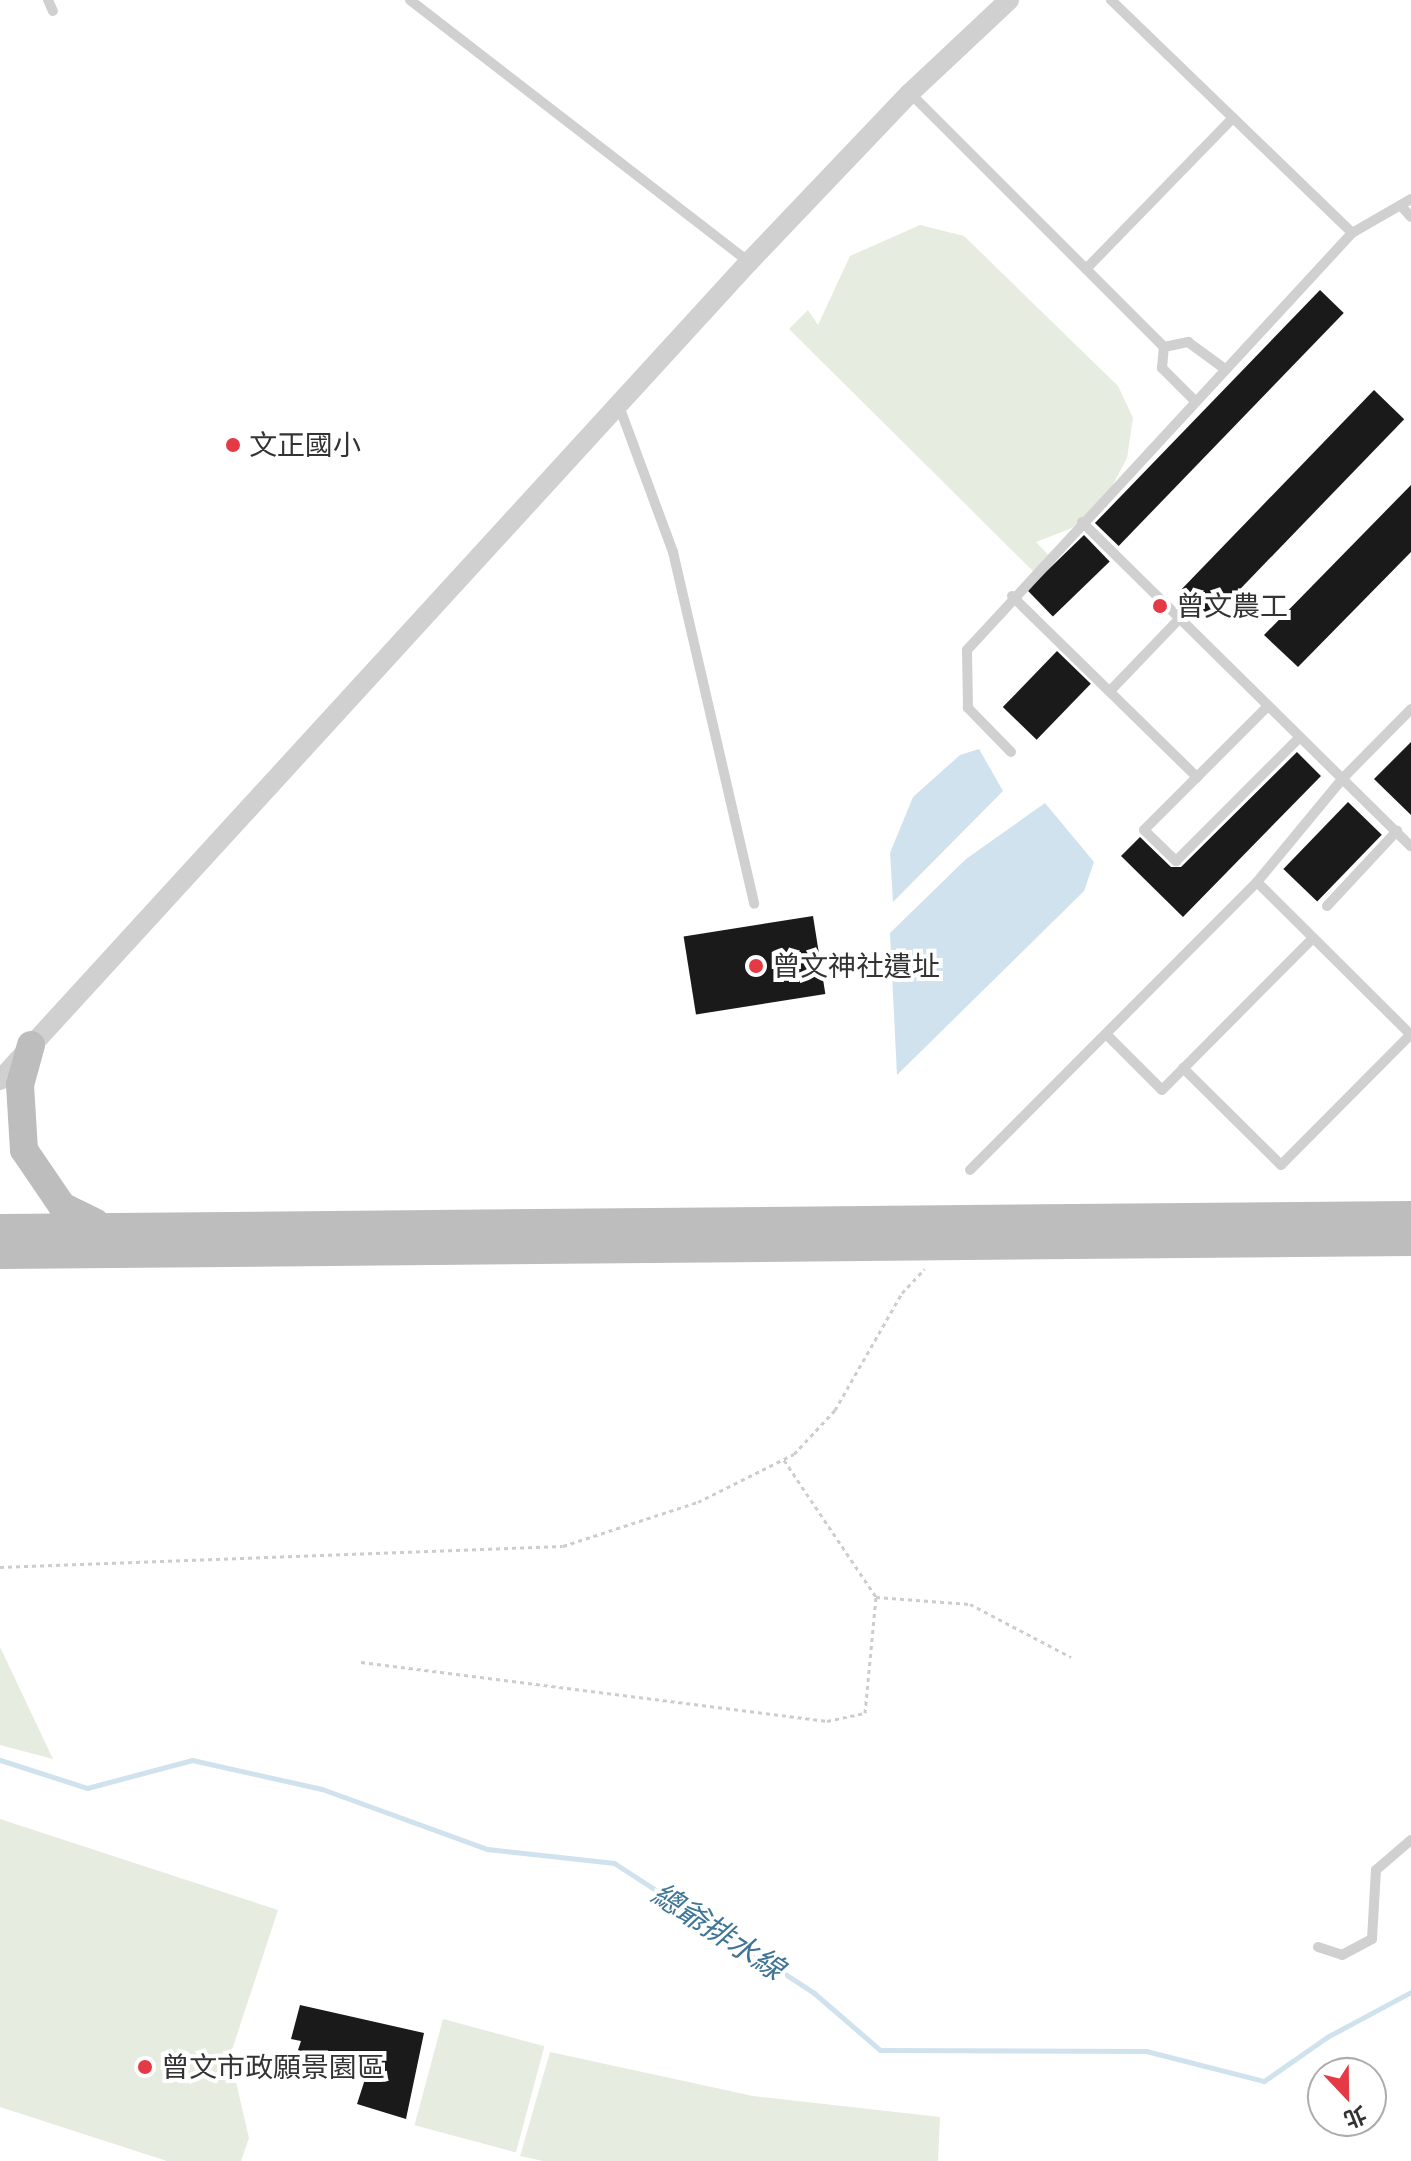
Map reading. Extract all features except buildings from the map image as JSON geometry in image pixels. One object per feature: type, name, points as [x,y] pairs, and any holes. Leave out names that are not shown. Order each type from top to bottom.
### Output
[{"type":"main road","points":[[31,1045],[19,1095],[24,1150],[62,1206],[108,1225]]},
{"type":"main road","points":[[0,1228],[1411,1215]]},
{"type":"main road","points":[[0,1255],[951,1250],[1411,1242]]},
{"type":"street","points":[[0,1080],[749,262],[910,93],[1009,0]]},
{"type":"lane","points":[[48,0],[53,11]]},
{"type":"lane","points":[[410,0],[749,262]]},
{"type":"lane","points":[[1111,0],[1352,233]]},
{"type":"lane","points":[[910,93],[1164,347]]},
{"type":"lane","points":[[1086,269],[1233,118]]},
{"type":"lane","points":[[1011,752],[968,708],[967,650],[1012,596],[1352,233],[1402,207],[1411,199]]},
{"type":"lane","points":[[1402,207],[1411,217]]},
{"type":"lane","points":[[1164,347],[1188,342],[1225,369]]},
{"type":"lane","points":[[1164,347],[1162,368],[1195,401]]},
{"type":"lane","points":[[619,406],[673,552],[754,904]]},
{"type":"lane","points":[[1082,522],[1411,846]]},
{"type":"lane","points":[[1012,596],[1197,777]]},
{"type":"lane","points":[[1110,691],[1180,618]]},
{"type":"lane","points":[[1268,706],[1144,830],[1176,861],[1300,737]]},
{"type":"lane","points":[[970,1170],[1257,882],[1343,778],[1411,709]]},
{"type":"lane","points":[[1327,906],[1397,831]]},
{"type":"lane","points":[[1183,1068],[1281,1165],[1411,1034],[1257,882]]},
{"type":"lane","points":[[1106,1034],[1162,1090],[1313,938]]},
{"type":"lane","points":[[1318,1947],[1342,1955],[1372,1939],[1376,1870],[1411,1840]]},
{"type":"path","points":[[0,1567],[563,1546],[698,1502],[784,1460],[835,1410],[902,1293],[951,1250]]},
{"type":"path","points":[[361,1662],[827,1721],[865,1713],[876,1597],[784,1460]]},
{"type":"path","points":[[876,1597],[970,1604],[1071,1657]]},
{"type":"shaded area","points":[[920,225],[964,236],[1118,386],[1133,418],[1127,458],[1103,503],[1072,528],[1036,542],[1053,560],[1038,576],[789,329],[808,310],[818,325],[850,256]]},
{"type":"shaded area","points":[[0,1647],[53,1759],[0,1745]]},
{"type":"shaded area","points":[[0,1819],[278,1910],[230,2056],[249,2138],[241,2161],[167,2161],[0,2107]]},
{"type":"shaded area","points":[[443,2019],[544,2046],[516,2152],[415,2125]]},
{"type":"shaded area","points":[[550,2052],[753,2096],[940,2117],[938,2161],[543,2161],[520,2156]]},
{"type":"water","points":[[979,749],[1003,791],[893,902],[890,853],[913,797],[960,755]]},
{"type":"water","points":[[1045,803],[1094,862],[1084,891],[897,1075],[890,933],[966,859]]},
{"type":"waterway","name":"總爺排水線","points":[[0,1760],[87,1788],[192,1760],[322,1789],[487,1849],[614,1863],[814,1993],[880,2050],[1146,2051],[1264,2081],[1327,2037],[1411,1992]]},
{"type":"place","name":"文正國小","points":[[233,445]]},
{"type":"place","name":"曾文農工","points":[[1160,606]]},
{"type":"place","name":"曾文神社遺址","points":[[756,966]]},
{"type":"place","name":"曾文市政願景園區","points":[[145,2067]]}]
